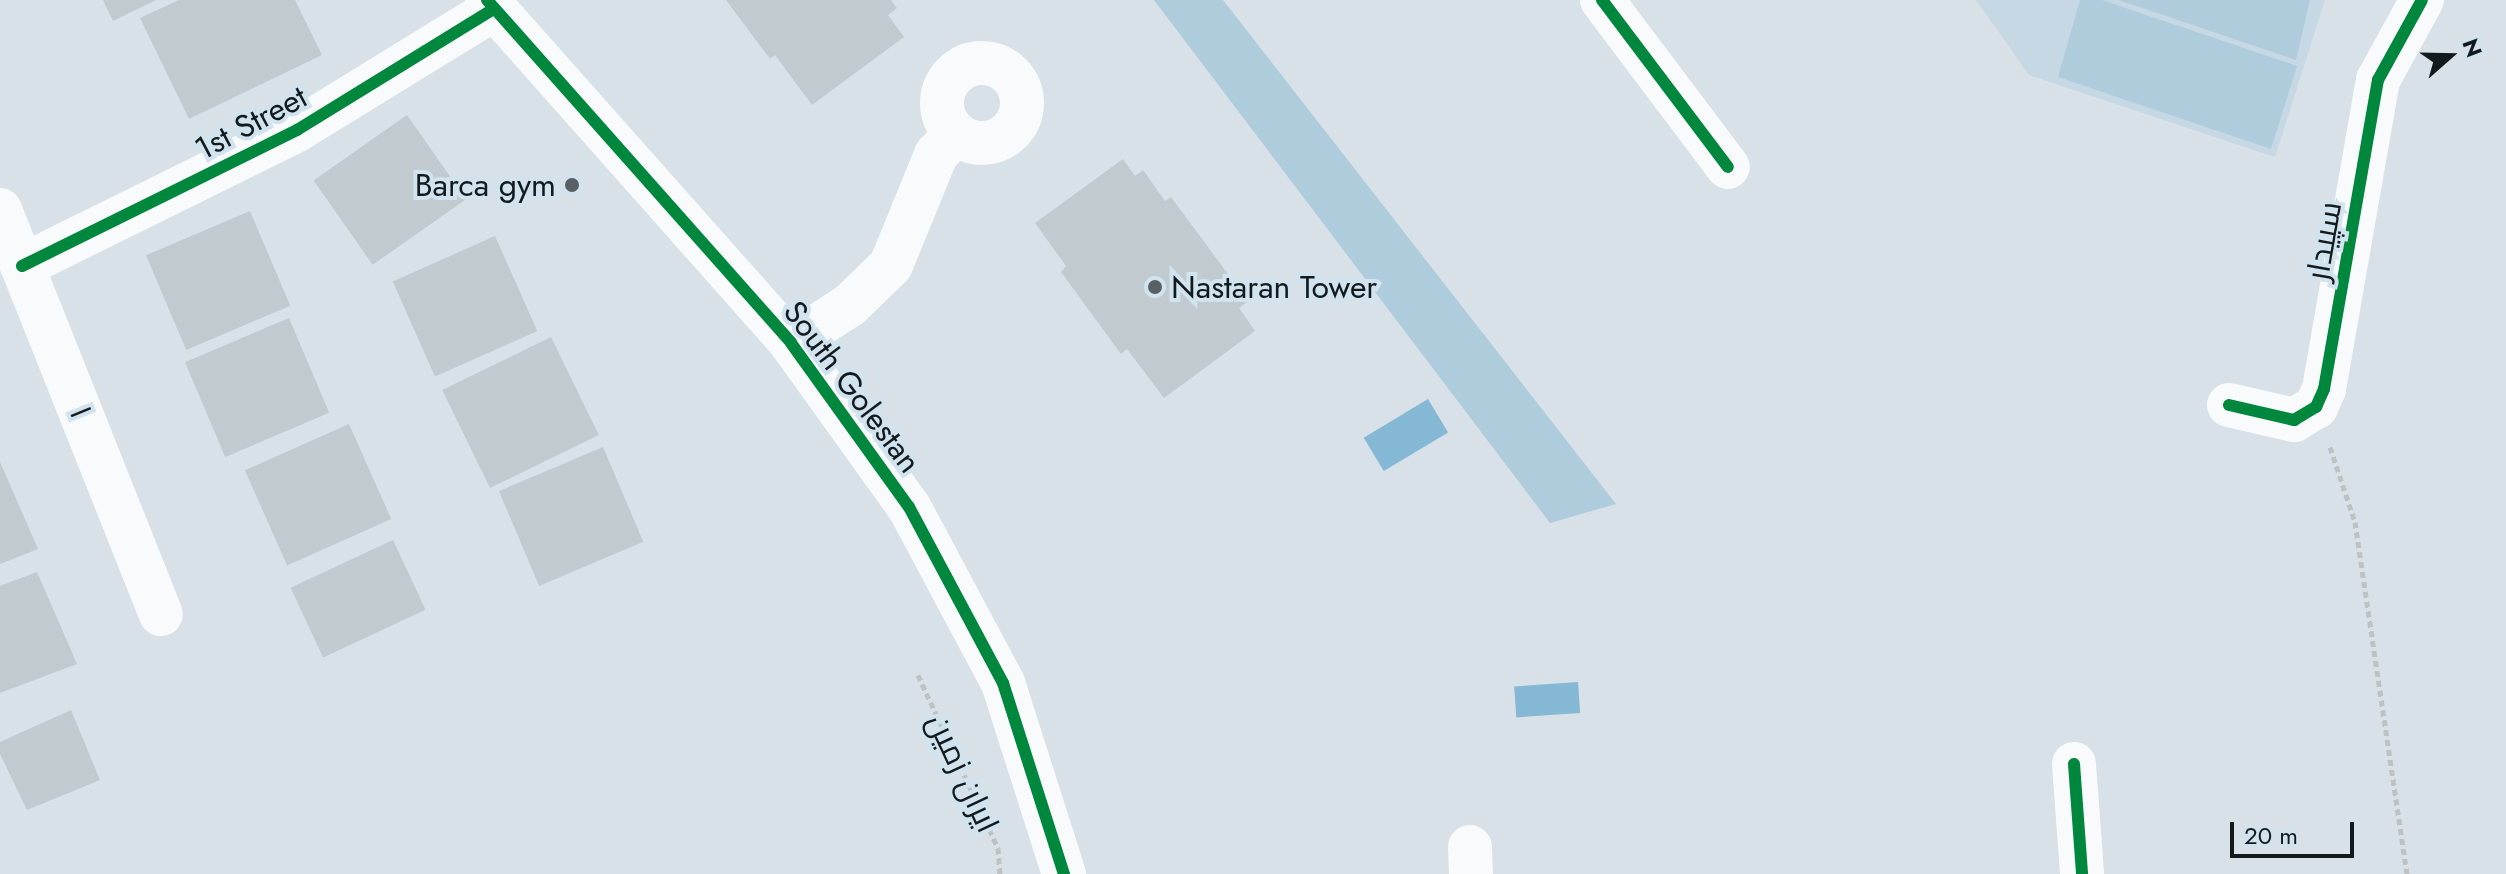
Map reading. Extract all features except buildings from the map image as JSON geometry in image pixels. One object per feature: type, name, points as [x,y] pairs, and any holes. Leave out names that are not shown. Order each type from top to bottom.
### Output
[{"type":"street","points":[[1602,0],[1728,167]]},
{"type":"street","name":"سپیدار","points":[[2316,407],[2324,389],[2378,80],[2422,0]]},
{"type":"street","name":"1st Street","points":[[22,266],[297,130],[491,5]]},
{"type":"street","name":"South Golestan","points":[[491,5],[791,343],[909,507],[959,593],[1003,683],[1064,874]]},
{"type":"street","points":[[791,343],[850,305],[891,265],[936,155],[955,134]]},
{"type":"street","name":"۱","points":[[0,210],[161,614]]},
{"type":"street","points":[[2229,405],[2294,420],[2316,407]]},
{"type":"street","points":[[2074,764],[2082,874]]},
{"type":"path","points":[[2316,407],[2355,522],[2407,874]]},
{"type":"shaded area","points":[[1154,0],[1223,0],[1616,504],[1550,523]]},
{"type":"shaded area","points":[[1976,0],[2325,0],[2275,157],[2029,75]]},
{"type":"shaded area","points":[[2080,0],[2102,0],[2297,66],[2271,149],[2058,77]]},
{"type":"shaded area","points":[[2119,0],[2310,0],[2296,60]]},
{"type":"water","points":[[1428,399],[1448,432],[1384,471],[1364,438]]},
{"type":"water","points":[[1578,682],[1580,713],[1516,717],[1514,686]]},
{"type":"cycle path","points":[[487,0],[791,343],[909,507],[1003,683],[1064,874]]},
{"type":"cycle path","points":[[1602,0],[1728,167]]},
{"type":"cycle path","points":[[2229,405],[2294,420],[2316,407],[2324,389],[2378,80],[2422,0]]},
{"type":"cycle path","points":[[22,266],[297,130],[494,9]]},
{"type":"cycle path","points":[[2074,764],[2082,874]]},
{"type":"place","name":"Barca gym","points":[[572,185]]},
{"type":"place","name":"Nastaran Tower","points":[[1155,287]]}]
